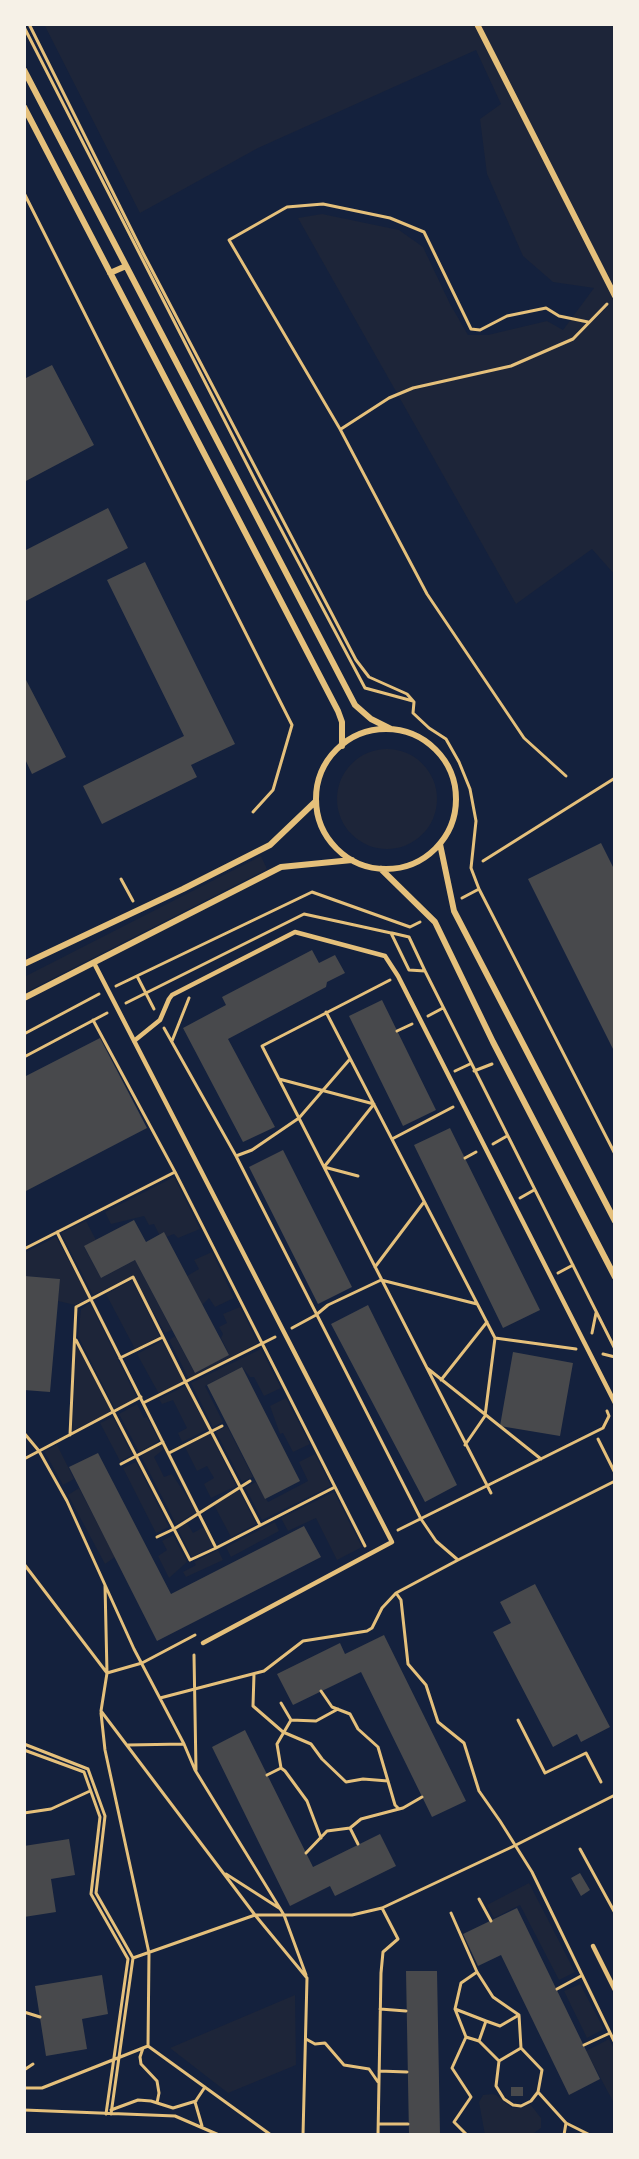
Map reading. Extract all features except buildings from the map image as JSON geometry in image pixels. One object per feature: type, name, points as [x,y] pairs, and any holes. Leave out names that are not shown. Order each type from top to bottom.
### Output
[{"type":"street","points":[[477,24],[615,296]]},
{"type":"street","points":[[24,70],[355,705],[371,718],[391,729],[412,734],[431,746],[446,762],[454,782],[456,804],[452,825],[440,844],[423,859],[403,867],[381,869],[351,860],[337,849],[326,835],[319,819],[316,801],[320,777],[331,756],[349,740],[369,731],[391,729]]},
{"type":"street","points":[[24,107],[338,711],[342,722],[342,746]]},
{"type":"street","points":[[110,273],[126,266]]},
{"type":"street","points":[[24,964],[270,845],[316,801]]},
{"type":"street","points":[[440,844],[452,904],[615,1221]]},
{"type":"street","points":[[24,998],[281,867],[351,860]]},
{"type":"street","points":[[381,869],[435,922],[502,1060],[615,1278]]},
{"type":"lane","points":[[135,1041],[160,1020],[172,995],[295,932],[386,956],[615,1403]]},
{"type":"lane","points":[[94,963],[392,1542],[203,1643]]},
{"type":"lane","points":[[592,1946],[612,1977],[615,1990]]},
{"type":"path","points":[[29,24],[143,253],[357,660],[369,677],[407,694],[414,702],[413,713],[429,728],[446,739],[459,762],[470,789],[476,821],[471,868],[615,1154]]},
{"type":"path","points":[[24,27],[257,484],[362,683],[365,688],[414,702]]},
{"type":"path","points":[[24,193],[292,725],[273,790],[253,812]]},
{"type":"path","points":[[566,776],[524,738],[428,594],[340,429],[229,240],[287,207],[324,204],[390,218],[424,232],[471,329],[480,330],[507,316],[546,308],[560,316],[588,322]]},
{"type":"path","points":[[340,429],[389,398],[413,388],[510,366],[573,339],[608,303]]},
{"type":"path","points":[[483,861],[615,778]]},
{"type":"path","points":[[121,879],[138,910]]},
{"type":"path","points":[[452,904],[480,889]]},
{"type":"path","points":[[24,1034],[108,990],[312,892],[410,927],[429,916]]},
{"type":"path","points":[[24,1057],[117,1007],[304,914],[409,937],[615,1349]]},
{"type":"path","points":[[391,933],[409,970]]},
{"type":"path","points":[[424,971],[409,970],[262,1046],[491,1493]]},
{"type":"path","points":[[385,974],[393,989]]},
{"type":"path","points":[[137,976],[236,1156],[421,1519],[436,1540],[458,1560]]},
{"type":"path","points":[[172,1041],[191,991],[183,996]]},
{"type":"path","points":[[326,1012],[495,1338],[485,1416],[465,1445]]},
{"type":"path","points":[[406,1016],[415,1033]]},
{"type":"path","points":[[93,1020],[175,1172],[369,1554]]},
{"type":"path","points":[[164,1028],[167,1020]]},
{"type":"path","points":[[236,1156],[252,1150],[299,1118],[350,1059]]},
{"type":"path","points":[[474,1071],[502,1060]]},
{"type":"path","points":[[279,1079],[374,1104]]},
{"type":"path","points":[[448,1098],[458,1116]]},
{"type":"path","points":[[324,1167],[374,1104]]},
{"type":"path","points":[[392,1139],[453,1107]]},
{"type":"path","points":[[471,1143],[480,1161]]},
{"type":"path","points":[[324,1167],[358,1176]]},
{"type":"path","points":[[24,1249],[175,1172]]},
{"type":"path","points":[[375,1268],[424,1202]]},
{"type":"path","points":[[57,1232],[200,1512],[216,1548]]},
{"type":"path","points":[[70,1435],[76,1307],[133,1277],[260,1525]]},
{"type":"path","points":[[143,1403],[263,1345],[316,1315],[328,1305],[381,1280],[477,1304]]},
{"type":"path","points":[[441,1380],[487,1322]]},
{"type":"path","points":[[120,1358],[163,1337]]},
{"type":"path","points":[[75,1338],[190,1560],[335,1487]]},
{"type":"path","points":[[495,1338],[575,1348],[615,1357]]},
{"type":"path","points":[[570,1339],[579,1356]]},
{"type":"path","points":[[425,1367],[541,1460]]},
{"type":"path","points":[[24,1459],[141,1397]]},
{"type":"path","points":[[365,1546],[603,1428],[609,1416],[604,1407]]},
{"type":"path","points":[[169,1453],[222,1426]]},
{"type":"path","points":[[24,1433],[39,1451],[67,1501],[142,1663],[196,1772],[284,1915],[307,1978],[303,2135]]},
{"type":"path","points":[[598,1439],[615,1473]]},
{"type":"path","points":[[122,1464],[163,1442]]},
{"type":"path","points":[[157,1537],[174,1529],[250,1481]]},
{"type":"path","points":[[160,1698],[268,1669],[303,1641],[367,1631],[372,1628],[382,1608],[396,1593],[615,1481]]},
{"type":"path","points":[[24,1564],[107,1672]]},
{"type":"path","points":[[105,1584],[107,1672],[101,1711],[105,1750],[149,1953],[148,2046]]},
{"type":"path","points":[[396,1593],[401,1600],[408,1664],[426,1685],[438,1722],[464,1743],[479,1791],[532,1872],[615,2043]]},
{"type":"path","points":[[107,1672],[142,1663],[203,1631]]},
{"type":"path","points":[[194,1655],[196,1772]]},
{"type":"path","points":[[254,1674],[253,1706],[283,1732],[311,1744],[322,1759],[346,1782],[363,1779],[388,1781]]},
{"type":"path","points":[[321,1691],[332,1707],[350,1714],[358,1729],[378,1747],[395,1805],[399,1809]]},
{"type":"path","points":[[281,1703],[291,1720]]},
{"type":"path","points":[[291,1720],[316,1721],[338,1709]]},
{"type":"path","points":[[101,1711],[255,1915],[307,1978]]},
{"type":"path","points":[[291,1720],[277,1744],[281,1768],[307,1801],[321,1838]]},
{"type":"path","points":[[518,1720],[545,1773],[586,1753],[601,1782]]},
{"type":"path","points":[[24,1744],[88,1769],[105,1816],[96,1893],[133,1958],[111,2112]]},
{"type":"path","points":[[128,1745],[184,1744]]},
{"type":"path","points":[[24,1750],[84,1773],[100,1817],[91,1894],[128,1959],[106,2112]]},
{"type":"path","points":[[267,1775],[281,1768]]},
{"type":"path","points":[[24,1814],[51,1809],[90,1791]]},
{"type":"path","points":[[133,1958],[255,1915],[352,1915],[382,1908],[514,1846],[615,1795]]},
{"type":"path","points":[[306,1852],[327,1831],[350,1828],[361,1819],[399,1809],[422,1797]]},
{"type":"path","points":[[350,1828],[358,1844]]},
{"type":"path","points":[[580,1849],[615,1913]]},
{"type":"path","points":[[222,1871],[280,1909]]},
{"type":"path","points":[[479,1899],[491,1921]]},
{"type":"path","points":[[378,2135],[383,1952],[398,1939],[382,1908]]},
{"type":"path","points":[[451,1913],[477,1972],[494,1998],[519,2015]]},
{"type":"path","points":[[467,2135],[454,2122],[471,2097],[452,2068],[466,2037],[455,2009],[461,1983],[477,1972]]},
{"type":"path","points":[[557,1989],[582,1975]]},
{"type":"path","points":[[380,2009],[406,2011]]},
{"type":"path","points":[[455,2009],[500,2026],[519,2015]]},
{"type":"path","points":[[24,2012],[40,2017]]},
{"type":"path","points":[[499,2061],[496,2086],[504,2099],[513,2105],[521,2106],[531,2101],[538,2092],[542,2070],[521,2048],[519,2015]]},
{"type":"path","points":[[479,2041],[486,2021]]},
{"type":"path","points":[[584,2045],[610,2033]]},
{"type":"path","points":[[466,2037],[479,2041],[499,2061]]},
{"type":"path","points":[[306,2039],[315,2044],[325,2043],[344,2065],[369,2069],[379,2084]]},
{"type":"path","points":[[24,2088],[42,2088],[148,2046]]},
{"type":"path","points":[[148,2046],[271,2135]]},
{"type":"path","points":[[143,2048],[140,2057],[141,2064],[157,2081],[159,2093],[157,2103]]},
{"type":"path","points":[[499,2061],[521,2048]]},
{"type":"path","points":[[24,2070],[33,2064]]},
{"type":"path","points":[[379,2071],[407,2072]]},
{"type":"path","points":[[111,2112],[138,2100],[173,2108],[196,2100],[205,2087]]},
{"type":"path","points":[[538,2092],[566,2123],[590,2135]]},
{"type":"path","points":[[196,2100],[202,2126]]},
{"type":"path","points":[[24,2110],[175,2116],[219,2135]]},
{"type":"path","points":[[564,2135],[566,2123]]},
{"type":"path","points":[[379,2124],[408,2124]]},
{"type":"shaded area","points":[[44,24],[615,24],[615,575],[592,549],[516,604],[298,218],[322,214],[399,230],[423,247],[450,304],[468,335],[488,335],[547,321],[563,330],[594,288],[553,282],[523,256],[487,174],[480,119],[501,104],[476,50],[258,148],[140,213]]},
{"type":"shaded area","points":[[387,749],[406,753],[423,763],[433,780],[437,799],[433,818],[423,835],[406,845],[387,849],[368,845],[351,835],[341,818],[337,799],[341,780],[351,763],[368,753]]},
{"type":"shaded area","points":[[261,856],[267,869],[24,993],[24,977]]},
{"type":"shaded area","points":[[174,1177],[200,1229],[178,1238],[174,1234],[166,1237],[164,1233],[159,1234],[154,1224],[149,1225],[144,1216],[111,1224],[105,1212]]},
{"type":"shaded area","points":[[86,1221],[96,1240],[84,1247],[101,1278],[135,1260],[172,1330],[165,1333],[133,1276],[93,1295],[61,1233]]},
{"type":"shaded area","points":[[56,1237],[89,1298],[75,1305],[58,1301],[60,1279],[26,1276],[24,1291],[24,1253]]},
{"type":"shaded area","points":[[212,1252],[234,1298],[215,1307],[209,1298],[202,1305],[187,1276],[199,1269],[194,1260]]},
{"type":"shaded area","points":[[132,1280],[160,1337],[135,1349],[106,1294]]},
{"type":"shaded area","points":[[90,1303],[137,1398],[115,1409],[78,1336],[81,1309]]},
{"type":"shaded area","points":[[240,1307],[258,1343],[189,1379],[169,1340],[175,1336],[195,1373],[229,1354],[221,1338],[223,1334],[219,1327],[227,1323],[223,1314]]},
{"type":"shaded area","points":[[162,1341],[184,1382],[159,1394],[137,1354]]},
{"type":"shaded area","points":[[76,1344],[112,1411],[72,1431]]},
{"type":"shaded area","points":[[261,1349],[281,1388],[264,1396],[254,1377],[250,1377],[242,1367],[205,1386],[223,1422],[213,1427],[191,1383]]},
{"type":"shaded area","points":[[185,1386],[208,1429],[182,1442],[178,1433],[187,1428],[173,1400],[162,1404],[159,1399]]},
{"type":"shaded area","points":[[286,1398],[310,1444],[293,1452],[283,1433],[280,1434],[270,1406]]},
{"type":"shaded area","points":[[137,1404],[144,1418],[147,1417],[159,1441],[139,1452],[119,1414]]},
{"type":"shaded area","points":[[113,1417],[132,1455],[120,1461],[100,1423]]},
{"type":"shaded area","points":[[227,1426],[253,1477],[242,1482],[216,1432]]},
{"type":"shaded area","points":[[210,1433],[236,1486],[211,1498],[204,1484],[214,1478],[207,1466],[197,1471],[185,1447]]},
{"type":"shaded area","points":[[161,1444],[164,1449],[154,1457],[164,1477],[172,1474],[197,1512],[176,1524],[141,1456]]},
{"type":"shaded area","points":[[57,1445],[74,1479],[63,1485],[44,1451]]},
{"type":"shaded area","points":[[315,1454],[331,1486],[262,1520],[245,1487],[256,1482],[268,1502],[308,1481],[299,1462]]},
{"type":"shaded area","points":[[136,1462],[169,1527],[156,1533],[123,1468]]},
{"type":"shaded area","points":[[79,1488],[115,1557],[105,1564],[68,1495]]},
{"type":"shaded area","points":[[239,1490],[256,1524],[231,1537],[213,1503]]},
{"type":"shaded area","points":[[334,1492],[362,1547],[337,1560],[316,1518],[288,1531],[281,1518]]},
{"type":"shaded area","points":[[275,1522],[279,1531],[231,1557],[226,1547]]},
{"type":"shaded area","points":[[187,1523],[193,1533],[204,1527],[214,1546],[192,1557],[177,1528]]},
{"type":"shaded area","points":[[173,1535],[187,1562],[169,1578],[158,1556],[167,1550],[162,1541]]},
{"type":"shaded area","points":[[218,1550],[223,1560],[186,1577],[183,1572],[196,1565],[194,1562]]},
{"type":"shaded area","points":[[529,1883],[575,1972],[559,1980],[520,1905],[494,1918],[487,1905]]},
{"type":"shaded area","points":[[580,1984],[604,2029],[587,2038],[564,1991]]},
{"type":"shaded area","points":[[295,1995],[296,2065],[228,2093],[170,2048]]},
{"type":"shaded area","points":[[609,2039],[615,2051],[615,2105],[586,2051]]},
{"type":"shaded area","points":[[492,2094],[512,2108],[530,2104],[541,2118],[541,2128],[531,2135],[485,2135],[479,2102],[483,2095]]}]
